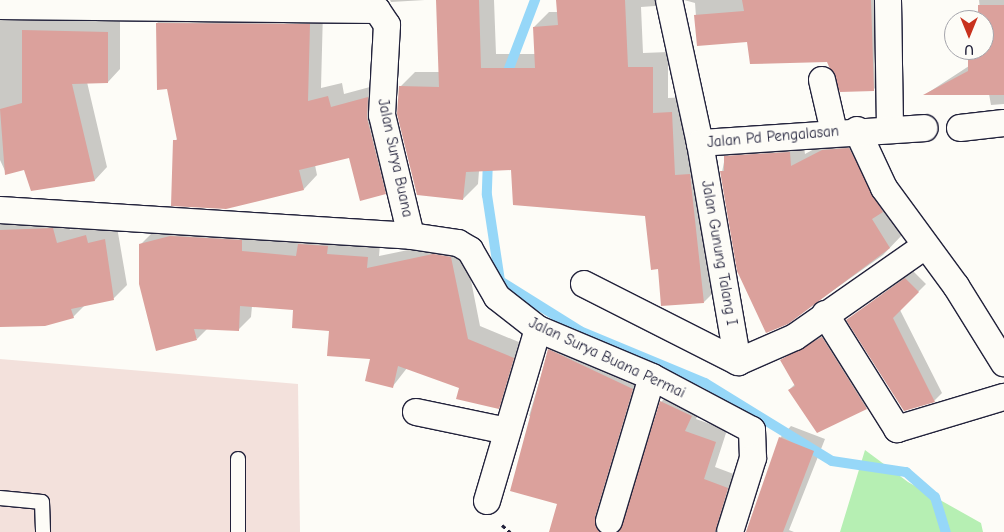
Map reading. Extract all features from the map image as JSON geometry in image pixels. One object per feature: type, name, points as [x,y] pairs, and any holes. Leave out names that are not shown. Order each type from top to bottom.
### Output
[{"type":"street","name":"Jalan Pd Pengalasan","points":[[669,0],[700,143],[845,131],[1004,363]]},
{"type":"street","points":[[888,0],[890,128]]},
{"type":"street","name":"Jalan Surya Buana","points":[[0,6],[100,4],[377,10],[387,25],[382,115],[411,236]]},
{"type":"street","points":[[822,80],[845,131],[924,128]]},
{"type":"street","points":[[960,128],[1004,123]]},
{"type":"street","name":"Jalan Gunung Talang I","points":[[700,143],[738,362]]},
{"type":"street","name":"Jalan Surya Buana","points":[[0,210],[444,239]]},
{"type":"street","name":"Jalan Surya Buana Permai","points":[[444,239],[470,250],[497,297],[538,329],[652,377],[746,425],[755,446],[730,532]]},
{"type":"street","points":[[584,284],[738,362],[766,354],[925,246]]},
{"type":"street","points":[[825,314],[897,429],[1004,397]]},
{"type":"street","points":[[487,501],[538,329]]},
{"type":"street","points":[[609,521],[652,377]]},
{"type":"street","points":[[416,412],[507,431]]},
{"type":"lane","points":[[238,459],[238,532]]},
{"type":"lane","points":[[0,498],[42,502],[43,532]]},
{"type":"shaded area","points":[[0,359],[298,384],[300,532],[0,532]]},
{"type":"green space","points":[[865,450],[908,482],[981,523],[983,532],[840,532]]},
{"type":"building","points":[[436,0],[479,0],[481,68],[535,68],[533,27],[558,25],[556,0],[625,0],[628,67],[653,67],[653,113],[672,112],[675,175],[690,174],[704,303],[661,306],[658,269],[651,270],[645,216],[513,205],[511,170],[466,172],[463,200],[417,195],[397,114],[399,86],[439,87]]},
{"type":"building","points":[[742,0],[871,0],[874,91],[840,92],[827,62],[750,64],[747,42],[697,46],[694,15],[744,11]]},
{"type":"building","points":[[978,5],[1004,5],[1004,95],[923,95],[968,71],[968,60],[994,60],[994,10],[978,10]]},
{"type":"building","points":[[156,23],[310,24],[308,101],[328,96],[331,107],[368,97],[367,118],[386,194],[360,201],[349,158],[299,170],[304,190],[226,209],[171,206],[173,140],[177,140],[167,89],[157,90]]},
{"type":"building","points":[[22,30],[108,32],[108,83],[72,84],[95,181],[31,191],[24,170],[5,175],[0,109],[22,103]]},
{"type":"building","points":[[849,148],[883,212],[872,219],[890,248],[788,324],[766,333],[737,271],[720,171],[724,171],[724,156],[790,152],[791,166],[822,150]]},
{"type":"building","points":[[53,228],[57,243],[86,235],[88,243],[105,239],[114,300],[71,309],[74,318],[45,326],[0,327],[0,230]]},
{"type":"building","points":[[170,236],[242,240],[242,251],[296,256],[298,244],[328,246],[327,254],[368,257],[367,268],[433,254],[451,257],[468,339],[514,358],[499,409],[456,399],[459,388],[398,366],[393,388],[365,381],[370,359],[327,356],[329,331],[292,328],[293,310],[240,306],[239,331],[194,329],[197,340],[156,351],[139,284],[139,244]]},
{"type":"building","points":[[905,278],[919,292],[893,318],[935,402],[904,411],[846,320]]},
{"type":"building","points":[[822,337],[867,409],[817,433],[788,390],[795,386],[780,360]]},
{"type":"building","points":[[548,349],[633,389],[595,517],[599,532],[549,532],[557,504],[510,491]]},
{"type":"building","points":[[660,401],[692,416],[685,431],[716,442],[704,479],[728,488],[715,532],[619,532]]},
{"type":"building","points":[[779,437],[814,451],[783,532],[746,532]]},
{"type":"waterway","points":[[505,79],[535,0]]},
{"type":"waterway","points":[[488,159],[487,195],[500,281],[580,331],[705,383],[832,461],[906,472],[935,497],[946,532]]}]
